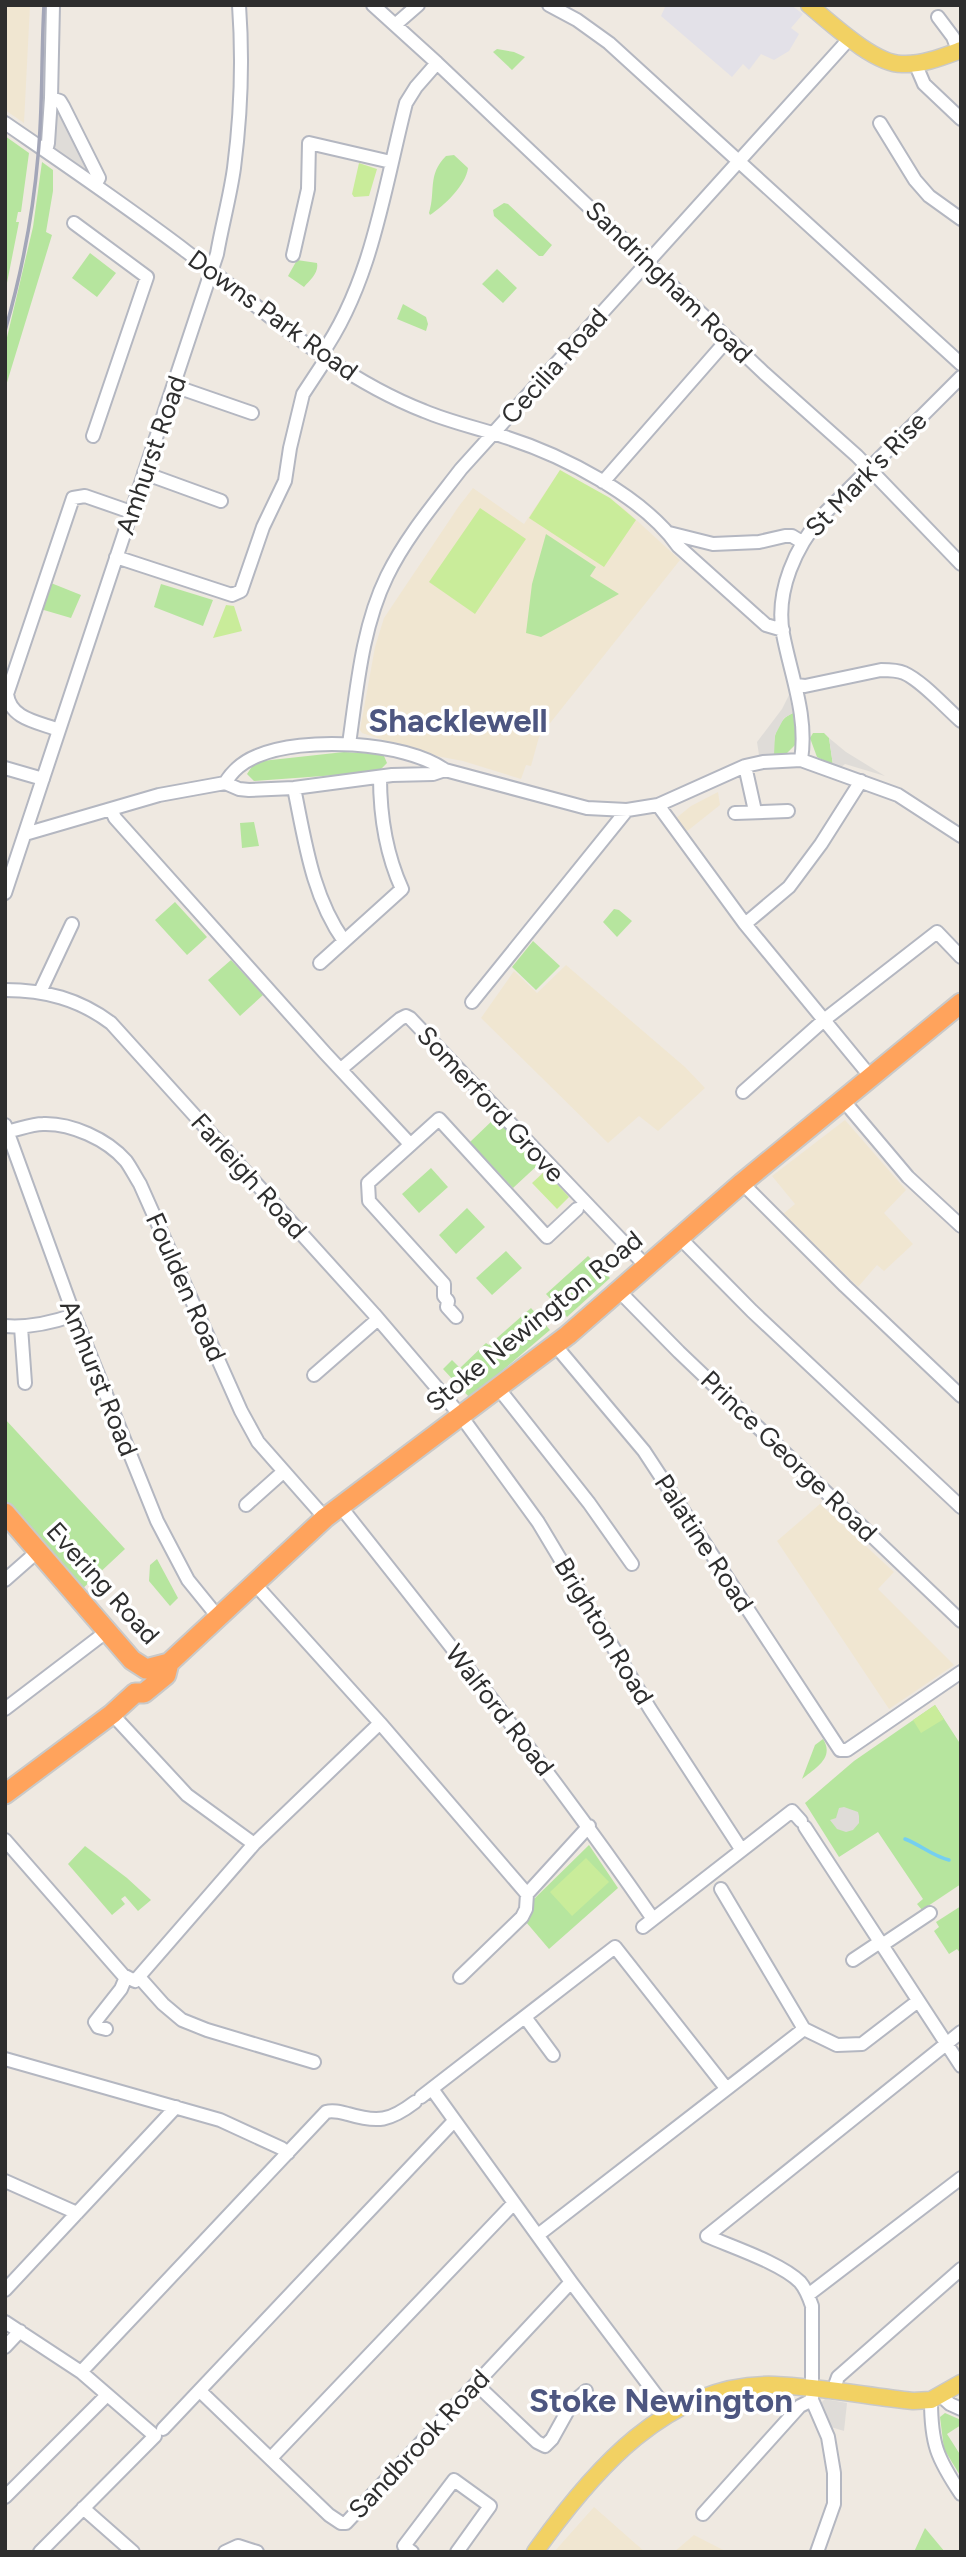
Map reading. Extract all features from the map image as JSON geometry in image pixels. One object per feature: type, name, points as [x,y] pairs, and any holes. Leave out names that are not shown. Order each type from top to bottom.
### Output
[{"type":"highway","name":"Stoke Newington Road","points":[[5,1794],[166,1675],[169,1663],[333,1512],[555,1345],[742,1183],[961,1003]]},
{"type":"highway","name":"Evering Road","points":[[5,1513],[132,1660],[146,1668],[169,1663]]},
{"type":"highway","points":[[132,1660],[137,1681],[143,1691]]},
{"type":"main road","points":[[809,5],[888,62],[900,65],[915,64],[960,50]]},
{"type":"main road","points":[[535,2552],[592,2481],[635,2438],[669,2412],[700,2397],[730,2389],[773,2385],[812,2394],[833,2391],[913,2401],[936,2398],[961,2384]]},
{"type":"street","points":[[46,150],[51,98],[53,5]]},
{"type":"street","name":"Amhurst Road","points":[[5,893],[11,857],[25,834],[212,273],[224,226],[239,124],[239,5]]},
{"type":"street","name":"Sandringham Road","points":[[373,5],[869,469],[961,565]]},
{"type":"street","points":[[395,25],[418,5]]},
{"type":"street","points":[[549,5],[577,20],[609,43],[961,364]]},
{"type":"street","points":[[938,17],[960,50]]},
{"type":"street","name":"Cecilia Road","points":[[349,744],[369,620],[387,576],[418,524],[461,469],[850,37]]},
{"type":"street","points":[[116,557],[232,595],[241,591],[262,527],[285,481],[290,448],[306,387],[361,278],[406,103],[437,63]]},
{"type":"street","points":[[915,64],[924,84],[961,119]]},
{"type":"street","points":[[51,98],[60,101],[95,167],[99,178],[95,185]]},
{"type":"street","name":"Downs Park Road","points":[[5,122],[95,185],[323,357],[367,384],[422,411],[534,447],[603,482],[669,533],[678,546],[766,625],[783,630]]},
{"type":"street","points":[[880,123],[915,180],[929,196],[961,219]]},
{"type":"street","points":[[293,255],[308,189],[309,143],[391,162]]},
{"type":"street","points":[[74,223],[147,277],[93,436]]},
{"type":"street","points":[[603,482],[728,339]]},
{"type":"street","name":"St Mark's Rise","points":[[801,760],[804,737],[796,685],[783,630],[786,584],[802,542],[823,515],[961,377]]},
{"type":"street","points":[[174,386],[252,413]]},
{"type":"street","points":[[144,473],[221,501]]},
{"type":"street","points":[[59,730],[15,713],[8,704],[7,694],[73,498],[85,496],[131,512]]},
{"type":"street","name":"Downs Park Road","points":[[669,533],[700,541]]},
{"type":"street","name":"St Mark's Rise","points":[[700,541],[740,544],[792,536],[802,542]]},
{"type":"street","points":[[696,561],[700,541]]},
{"type":"street","points":[[796,685],[805,686],[881,670],[904,673],[961,721]]},
{"type":"street","points":[[225,783],[242,764],[275,749],[349,744],[392,749],[434,762],[445,770],[587,808],[627,810],[658,805],[745,766],[801,760],[898,796],[961,836]]},
{"type":"street","points":[[320,963],[402,889],[389,856],[385,835],[384,776],[394,764],[392,749]]},
{"type":"street","points":[[242,764],[242,777],[249,790]]},
{"type":"street","points":[[745,766],[755,811]]},
{"type":"street","points":[[5,768],[43,779]]},
{"type":"street","points":[[25,834],[159,795],[225,783],[249,790],[294,788],[384,776],[433,774],[445,770]]},
{"type":"street","points":[[745,923],[789,887],[821,844],[861,781]]},
{"type":"street","points":[[294,788],[316,887],[331,923],[344,941]]},
{"type":"street","points":[[658,805],[745,923],[870,1076]]},
{"type":"street","points":[[111,809],[127,832],[410,1144]]},
{"type":"street","points":[[472,1002],[627,810]]},
{"type":"street","points":[[734,813],[788,811]]},
{"type":"street","points":[[40,992],[72,924]]},
{"type":"street","points":[[743,1091],[824,1020],[937,932],[961,957]]},
{"type":"street","name":"Farleigh Road","points":[[5,990],[40,992],[71,1000],[92,1009],[111,1023],[461,1416]]},
{"type":"street","name":"Somerford Grove","points":[[341,1069],[400,1018],[410,1018],[646,1266]]},
{"type":"street","points":[[843,1100],[908,1177],[961,1226]]},
{"type":"street","name":"Somerford Grove","points":[[456,1317],[447,1307],[444,1284],[369,1201],[368,1183],[410,1144],[439,1119],[547,1237],[577,1209]]},
{"type":"street","name":"Foulden Road","points":[[6,1130],[42,1124],[69,1128],[108,1145],[125,1160],[140,1184],[258,1442],[283,1472],[333,1512]]},
{"type":"street","name":"Amhurst Road","points":[[6,1130],[74,1315],[157,1521],[188,1580],[218,1617]]},
{"type":"street","points":[[742,1183],[852,1293],[961,1396]]},
{"type":"street","points":[[680,1238],[752,1311],[961,1507]]},
{"type":"street","name":"Prince George Road","points":[[618,1290],[706,1378],[961,1621]]},
{"type":"street","points":[[5,1326],[51,1323],[74,1315]]},
{"type":"street","points":[[314,1374],[378,1320]]},
{"type":"street","points":[[21,1327],[25,1383]]},
{"type":"street","name":"Palatine Road","points":[[555,1345],[644,1451],[778,1659],[844,1750],[961,1672]]},
{"type":"street","points":[[499,1389],[589,1503],[632,1564]]},
{"type":"street","name":"Brighton Road","points":[[461,1416],[538,1522],[650,1709],[741,1849]]},
{"type":"street","points":[[246,1505],[283,1472]]},
{"type":"street","name":"Walford Road","points":[[333,1512],[589,1826],[648,1923],[741,1849]]},
{"type":"street","points":[[5,1580],[38,1551]]},
{"type":"street","points":[[254,1583],[380,1723],[527,1894]]},
{"type":"street","points":[[5,1709],[106,1632]]},
{"type":"street","points":[[113,1714],[187,1795],[254,1844]]},
{"type":"street","points":[[106,2029],[95,2022],[121,1989],[254,1844],[380,1723]]},
{"type":"street","points":[[741,1849],[799,1820],[961,2066]]},
{"type":"street","points":[[460,1977],[522,1917],[526,1909],[527,1894],[589,1826]]},
{"type":"street","points":[[5,1840],[132,1977],[182,2020],[314,2062]]},
{"type":"street","points":[[5,1863],[16,1854]]},
{"type":"street","points":[[721,1889],[804,2028],[837,2046],[862,2044],[918,2001]]},
{"type":"street","points":[[853,1959],[930,1913]]},
{"type":"street","points":[[81,2372],[329,2110],[376,2120],[397,2115],[615,1947],[726,2088]]},
{"type":"street","points":[[524,2017],[553,2054]]},
{"type":"street","points":[[538,2235],[804,2028]]},
{"type":"street","points":[[817,2552],[834,2504],[834,2473],[828,2437],[812,2394],[811,2306],[808,2295],[802,2284],[790,2273],[707,2236],[961,2032]]},
{"type":"street","points":[[5,2059],[176,2107],[245,2130],[288,2153]]},
{"type":"street","points":[[423,2096],[454,2121],[669,2412]]},
{"type":"street","points":[[5,2290],[176,2107]]},
{"type":"street","points":[[40,2552],[200,2391],[454,2121]]},
{"type":"street","points":[[808,2295],[961,2178]]},
{"type":"street","points":[[5,2181],[77,2213]]},
{"type":"street","points":[[271,2458],[514,2203]]},
{"type":"street","points":[[833,2391],[838,2376],[961,2269]]},
{"type":"street","name":"Sandbrook Road","points":[[200,2391],[329,2515],[341,2523],[346,2523],[571,2282]]},
{"type":"street","points":[[5,2322],[81,2372],[107,2395],[159,2433]]},
{"type":"street","points":[[5,2347],[20,2331]]},
{"type":"street","points":[[476,2384],[537,2442],[545,2445],[552,2439],[572,2403],[586,2391]]},
{"type":"street","points":[[702,2514],[812,2394]]},
{"type":"street","points":[[5,2497],[107,2395]]},
{"type":"street","points":[[961,2409],[936,2398],[934,2446],[945,2470],[961,2494]]},
{"type":"street","points":[[412,2552],[404,2546],[454,2480],[490,2506],[457,2552]]},
{"type":"street","points":[[83,2508],[133,2552]]},
{"type":"street","points":[[225,2552],[238,2546],[257,2552]]},
{"type":"shaded area","points":[[5,5],[30,5],[24,123],[5,110]]},
{"type":"shaded area","points":[[666,5],[791,5],[803,14],[791,28],[799,34],[789,51],[774,60],[761,54],[749,70],[743,64],[732,77],[661,16]]},
{"type":"shaded area","points":[[60,108],[64,114],[60,116],[90,173],[52,147],[56,111]]},
{"type":"shaded area","points":[[560,470],[622,507],[680,560],[539,737],[531,766],[526,765],[521,779],[463,761],[426,754],[362,733],[360,730],[375,647],[384,618],[459,506],[473,488],[524,524]]},
{"type":"shaded area","points":[[789,695],[793,713],[784,718],[775,735],[774,755],[759,755],[757,742]]},
{"type":"shaded area","points":[[829,738],[885,776],[845,764],[840,768],[833,765]]},
{"type":"shaded area","points":[[718,792],[720,805],[686,832],[675,819],[691,806]]},
{"type":"shaded area","points":[[566,965],[685,1067],[705,1088],[658,1131],[639,1116],[608,1143],[481,1018],[514,971],[537,993]]},
{"type":"shaded area","points":[[845,1120],[906,1190],[884,1213],[913,1244],[884,1271],[877,1265],[858,1287],[783,1214],[795,1204],[772,1176]]},
{"type":"shaded area","points":[[820,1504],[894,1572],[878,1589],[954,1665],[889,1709],[777,1541]]},
{"type":"shaded area","points":[[839,1808],[858,1812],[859,1816],[859,1823],[853,1830],[846,1832],[837,1829],[830,1820],[836,1818]]},
{"type":"shaded area","points":[[825,2399],[847,2403],[844,2431],[831,2427],[821,2403]]},
{"type":"shaded area","points":[[594,2507],[645,2552],[554,2552]]},
{"type":"shaded area","points":[[694,2535],[727,2552],[674,2552]]},
{"type":"green space","points":[[497,49],[525,57],[512,70],[493,52]]},
{"type":"green space","points":[[5,136],[29,153],[5,293]]},
{"type":"green space","points":[[454,155],[468,168],[466,175],[453,194],[430,215],[436,170],[446,156]]},
{"type":"green space","points":[[42,162],[53,170],[53,191],[46,232],[52,235],[5,389],[5,346],[33,227]]},
{"type":"green space","points":[[359,163],[377,169],[369,196],[354,197],[352,194]]},
{"type":"green space","points":[[504,203],[552,245],[543,256],[539,256],[494,216],[493,210]]},
{"type":"green space","points":[[90,253],[116,273],[97,297],[72,278]]},
{"type":"green space","points":[[297,260],[317,263],[315,273],[304,287],[288,276]]},
{"type":"green space","points":[[497,269],[517,288],[503,303],[482,284]]},
{"type":"green space","points":[[403,304],[426,317],[426,331],[397,319]]},
{"type":"green space","points":[[560,470],[610,498],[636,520],[604,567],[529,518]]},
{"type":"green space","points":[[480,508],[526,539],[475,614],[429,582]]},
{"type":"green space","points":[[546,534],[596,567],[590,576],[619,594],[541,637],[526,633],[532,584]]},
{"type":"green space","points":[[46,581],[81,595],[71,618],[37,608]]},
{"type":"green space","points":[[161,584],[213,600],[203,626],[154,607]]},
{"type":"green space","points":[[226,605],[234,606],[242,631],[213,638]]},
{"type":"green space","points":[[793,713],[797,743],[787,753],[774,755],[774,742],[779,725]]},
{"type":"green space","points":[[813,733],[824,733],[829,738],[833,765],[817,757],[810,738]]},
{"type":"green space","points":[[344,752],[379,754],[384,756],[387,763],[378,772],[254,781],[247,774],[253,765],[262,761]]},
{"type":"green space","points":[[254,822],[259,846],[242,848],[240,823]]},
{"type":"green space","points":[[175,902],[207,937],[187,955],[155,920]]},
{"type":"green space","points":[[614,909],[632,921],[617,937],[603,922]]},
{"type":"green space","points":[[533,941],[560,966],[536,990],[512,967]]},
{"type":"green space","points":[[231,960],[263,995],[240,1016],[208,980]]},
{"type":"green space","points":[[496,1117],[540,1163],[513,1188],[470,1142]]},
{"type":"green space","points":[[431,1168],[448,1187],[419,1213],[402,1194]]},
{"type":"green space","points":[[545,1171],[569,1197],[557,1209],[532,1183]]},
{"type":"green space","points":[[467,1208],[485,1227],[456,1254],[439,1235]]},
{"type":"green space","points":[[506,1251],[522,1268],[492,1295],[476,1278]]},
{"type":"green space","points":[[588,1256],[610,1278],[567,1317],[546,1294]]},
{"type":"green space","points":[[531,1308],[550,1330],[470,1398],[443,1369],[452,1360],[460,1368],[486,1343],[489,1345]]},
{"type":"green space","points":[[5,1419],[125,1549],[80,1591],[55,1557],[5,1502]]},
{"type":"green space","points":[[157,1559],[178,1598],[170,1606],[149,1581],[150,1565]]},
{"type":"green space","points":[[935,1705],[961,1745],[961,1884],[922,1910],[917,1904],[923,1899],[878,1832],[839,1857],[805,1803],[854,1761]]},
{"type":"green space","points":[[935,1705],[944,1719],[921,1733],[913,1720]]},
{"type":"green space","points":[[823,1739],[827,1752],[825,1757],[818,1767],[802,1779],[815,1745]]},
{"type":"green space","points":[[589,1845],[618,1888],[549,1949],[526,1922],[533,1900]]},
{"type":"green space","points":[[85,1846],[151,1900],[138,1911],[125,1896],[121,1899],[125,1904],[112,1915],[68,1864]]},
{"type":"green space","points":[[586,1858],[609,1882],[572,1916],[550,1892]]},
{"type":"green space","points":[[961,1906],[961,1954],[957,1949],[949,1954],[934,1931],[939,1927],[936,1922]]},
{"type":"green space","points":[[945,2413],[961,2420],[961,2425],[947,2434],[961,2456],[961,2477],[944,2449],[940,2417]]},
{"type":"green space","points":[[925,2528],[945,2552],[914,2552]]},
{"type":"waterway","points":[[905,1839],[949,1860]]},
{"type":"railway","points":[[5,331],[26,245],[36,178],[41,118],[44,5]]},
{"type":"district","name":"Shacklewell","points":[[458,720]]},
{"type":"district","name":"Stoke Newington","points":[[661,2400]]}]
